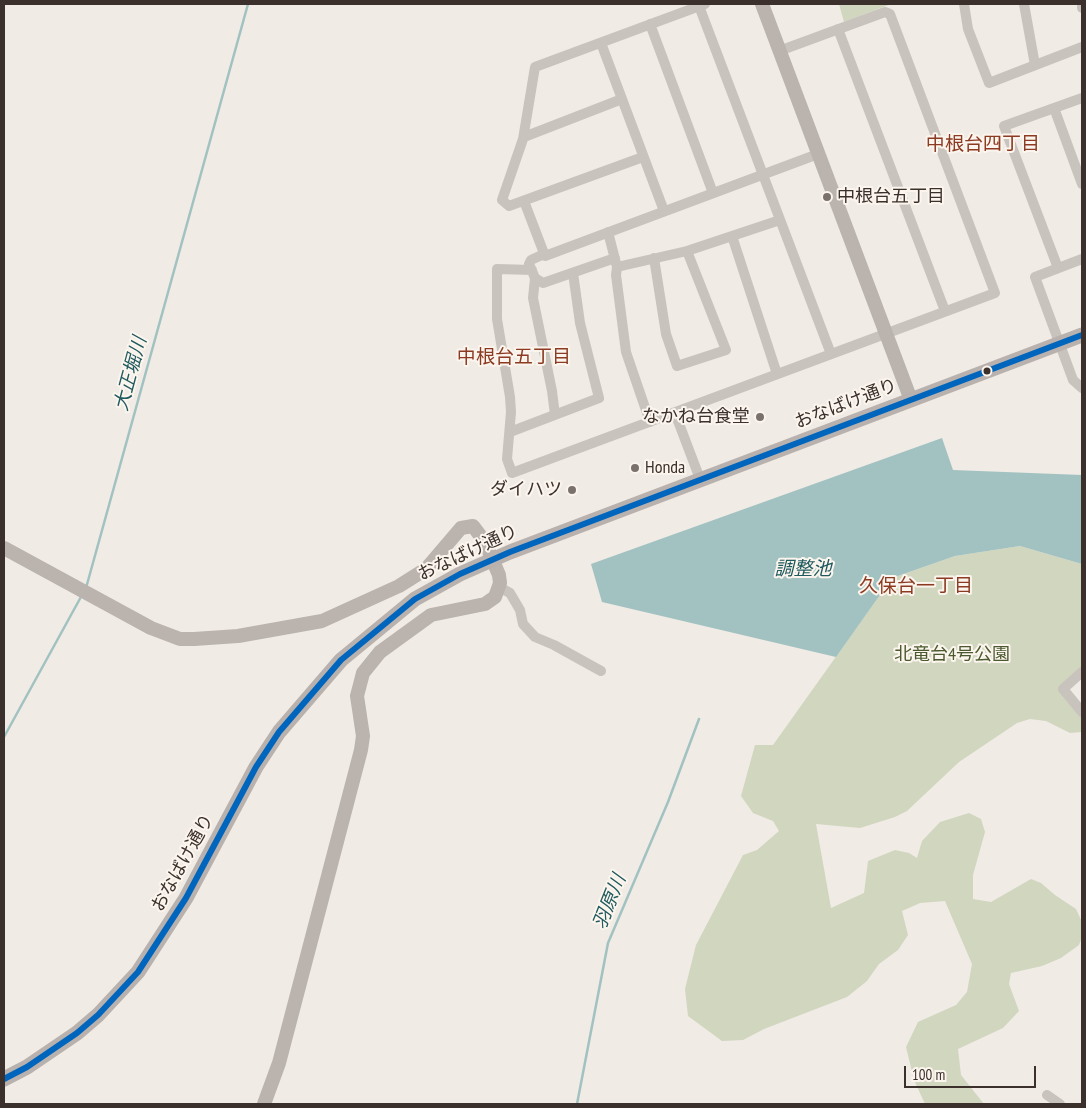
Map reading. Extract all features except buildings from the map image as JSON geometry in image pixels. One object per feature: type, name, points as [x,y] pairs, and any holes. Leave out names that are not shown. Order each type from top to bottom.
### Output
[{"type":"main road","name":"おなばけ通り","points":[[4,1079],[27,1067],[77,1033],[98,1015],[138,972],[186,898],[256,767],[285,725],[327,674],[359,644],[415,599],[460,574],[493,559],[700,479],[1082,336]]},
{"type":"street","points":[[762,4],[911,400]]},
{"type":"street","points":[[964,4],[968,29],[989,83],[1082,47]]},
{"type":"street","points":[[1024,4],[1036,65]]},
{"type":"street","points":[[643,157],[509,206],[502,200],[524,137],[535,67],[702,5],[831,354]]},
{"type":"street","points":[[779,51],[885,12],[890,14],[995,293],[512,473],[507,458],[511,412],[508,380],[497,319],[497,269],[533,274],[543,283],[616,262],[654,258],[687,251],[780,220]]},
{"type":"street","points":[[650,24],[713,193]]},
{"type":"street","points":[[838,29],[945,311]]},
{"type":"street","points":[[600,43],[664,211]]},
{"type":"street","points":[[1058,268],[1004,126],[1082,98]]},
{"type":"street","points":[[524,137],[622,99]]},
{"type":"street","points":[[1054,108],[1082,184]]},
{"type":"street","points":[[555,415],[533,298],[533,274],[529,264],[531,260],[818,154]]},
{"type":"street","points":[[524,201],[544,254]]},
{"type":"street","points":[[608,232],[616,262],[626,352],[650,422]]},
{"type":"street","points":[[732,236],[777,374]]},
{"type":"street","points":[[654,258],[666,334],[676,366],[726,350],[687,251]]},
{"type":"street","points":[[1082,259],[1034,277],[1073,380],[1082,388]]},
{"type":"street","points":[[510,432],[599,398],[580,323],[573,273]]},
{"type":"street","points":[[675,412],[700,479]]},
{"type":"street","points":[[4,548],[151,628],[174,637],[194,639],[238,636],[311,624],[349,610],[383,594],[426,569],[461,528],[473,526],[482,535],[499,575],[499,587],[495,597],[485,604],[431,615],[380,652],[362,673],[358,696],[363,736],[361,750],[279,1063],[264,1104]]},
{"type":"street","points":[[499,587],[510,593],[520,610],[523,624],[535,637],[554,644],[601,671]]},
{"type":"street","points":[[1082,672],[1064,689],[1082,712]]},
{"type":"street","points":[[1047,1095],[1060,1104]]},
{"type":"green space","points":[[839,4],[891,4],[844,22]]},
{"type":"green space","name":"北竜台4号公園","points":[[1020,546],[1082,564],[1082,672],[1064,689],[1082,712],[1082,732],[1070,733],[1046,721],[1030,719],[1017,723],[959,762],[907,811],[895,817],[860,828],[816,824],[831,908],[864,893],[868,861],[895,850],[909,853],[917,858],[922,841],[940,822],[969,813],[981,819],[985,832],[973,875],[973,899],[991,902],[1031,879],[1041,883],[1076,909],[1082,922],[1082,937],[1079,945],[1061,958],[1042,966],[1011,973],[1009,984],[1019,1011],[1003,1028],[958,1049],[961,1075],[984,1104],[925,1104],[914,1080],[906,1047],[918,1022],[956,1005],[967,992],[972,964],[945,901],[920,903],[902,911],[908,935],[898,950],[879,964],[867,981],[847,997],[764,1029],[743,1040],[722,1041],[688,1016],[685,989],[696,945],[743,855],[757,850],[779,831],[773,821],[753,813],[741,796],[755,745],[773,745],[892,578],[955,556]]},
{"type":"water","name":"調整池","points":[[942,438],[953,470],[1082,475],[1082,564],[1020,546],[955,556],[892,578],[836,657],[602,602],[591,564]]},
{"type":"waterway","name":"大正堀川","points":[[86,588],[248,4]]},
{"type":"waterway","name":"大正堀川","points":[[4,737],[82,595]]},
{"type":"waterway","name":"羽原川","points":[[577,1104],[608,943],[668,802],[699,719]]},
{"type":"transit line","points":[[4,1079],[27,1067],[77,1033],[98,1015],[138,972],[186,898],[256,767],[279,732],[341,660],[415,599],[460,574],[510,552],[1082,335]]},
{"type":"place","name":"中根台五丁目","points":[[827,197]]},
{"type":"place","name":"なかね台食堂","points":[[760,417]]},
{"type":"place","name":"Honda","points":[[635,468]]},
{"type":"place","name":"ダイハツ","points":[[572,490]]},
{"type":"district","name":"中根台四丁目","points":[[983,145]]},
{"type":"district","name":"中根台五丁目","points":[[514,358]]},
{"type":"district","name":"久保台一丁目","points":[[916,587]]}]
